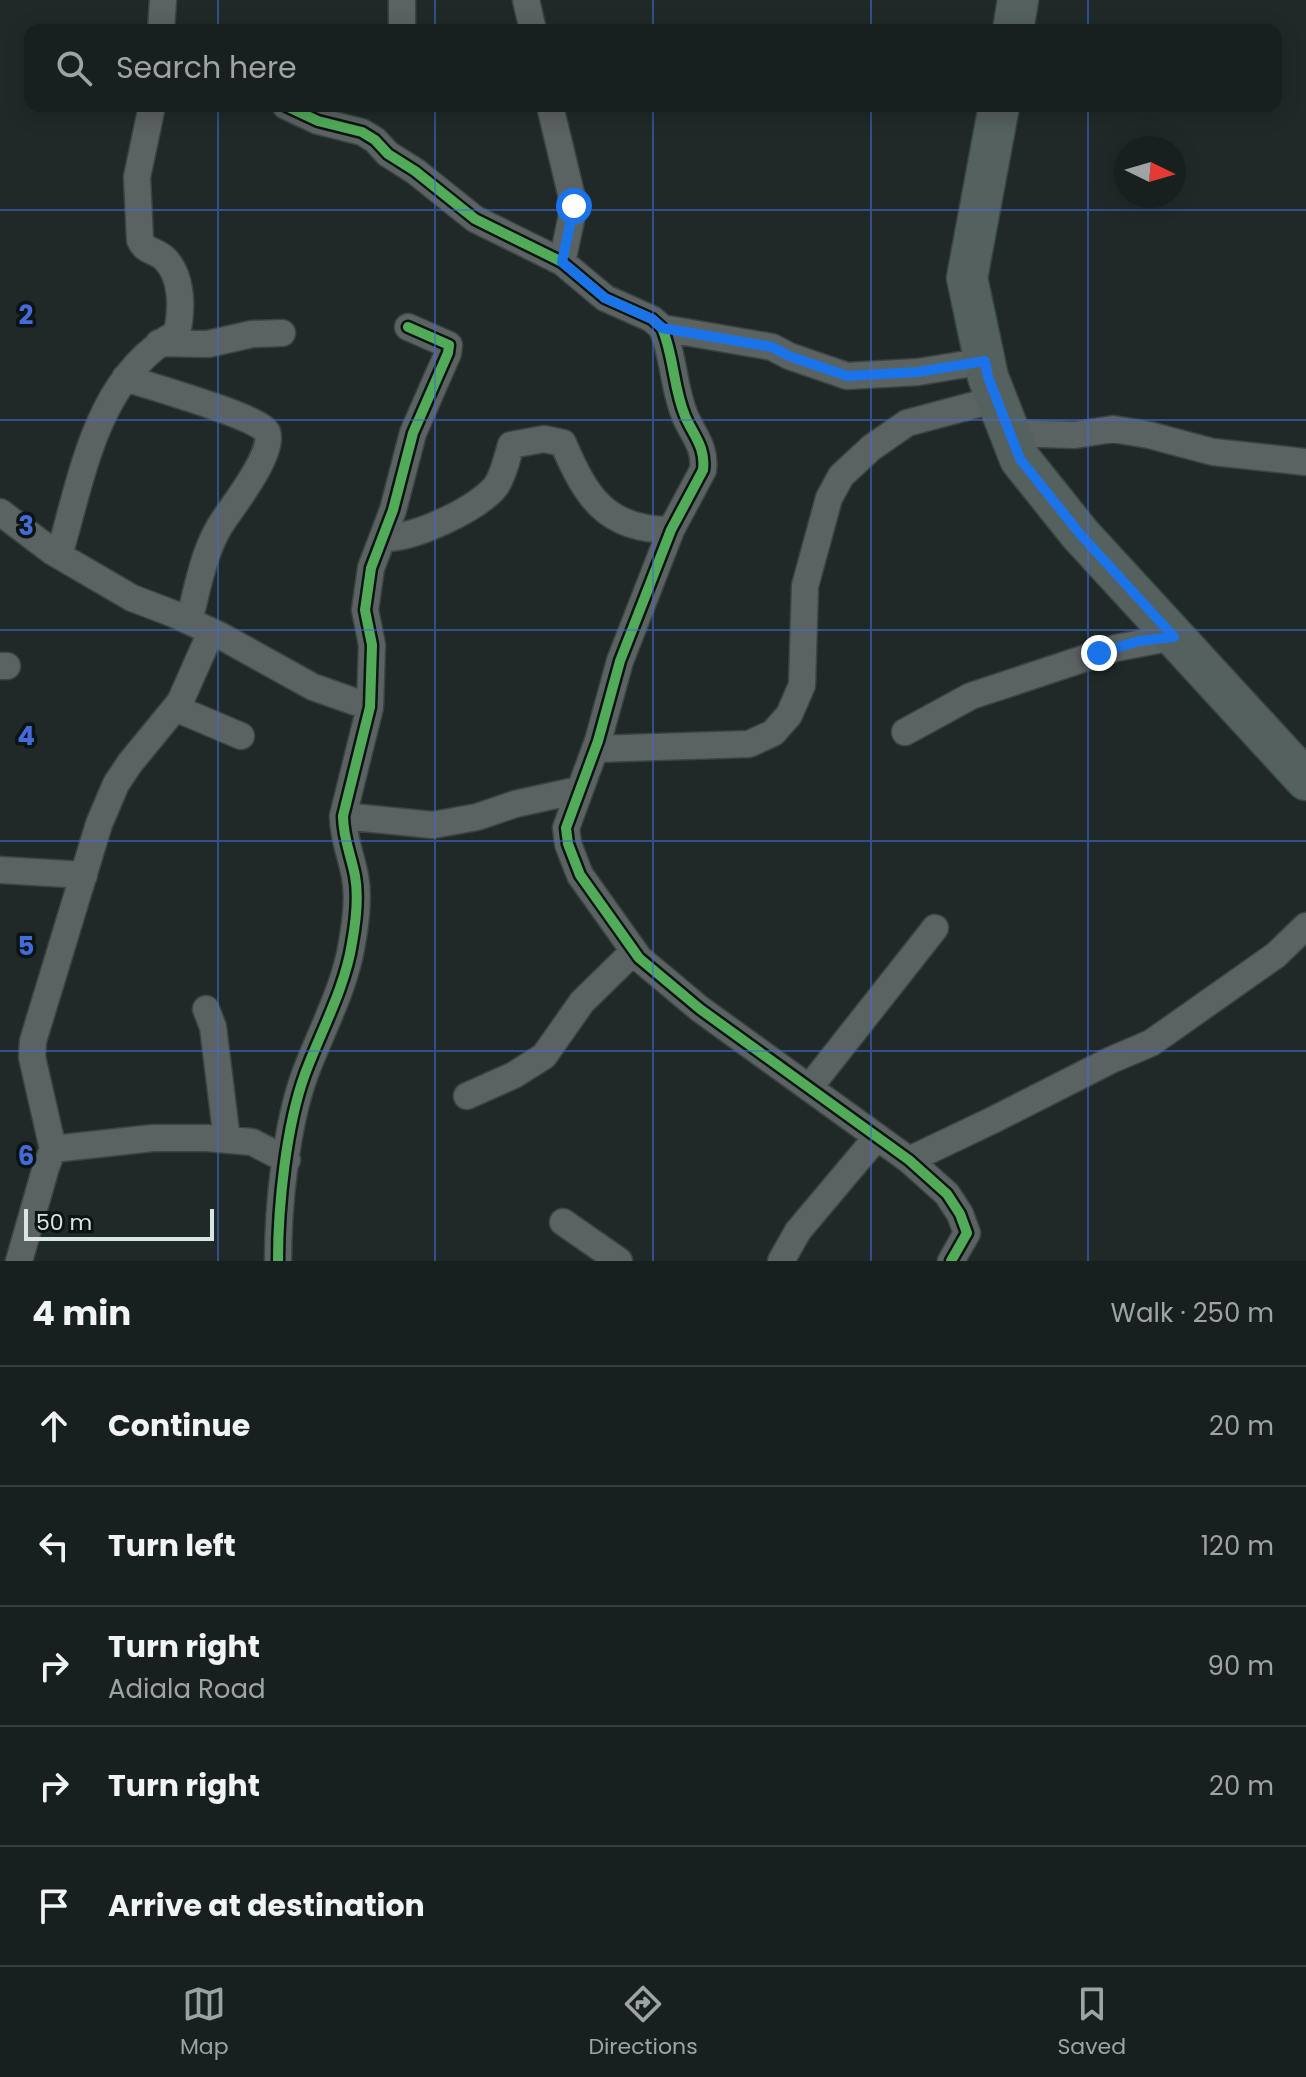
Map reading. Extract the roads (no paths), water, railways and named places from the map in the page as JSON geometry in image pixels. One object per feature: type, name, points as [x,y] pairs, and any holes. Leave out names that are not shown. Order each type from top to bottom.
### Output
[{"type":"main road","points":[[1014,24],[1018,0]]},
{"type":"main road","points":[[998,112],[967,278],[985,361],[1020,459],[1080,534],[1306,780]]},
{"type":"street","points":[[161,24],[163,0]]},
{"type":"street","points":[[402,0],[402,24]]},
{"type":"street","points":[[526,0],[532,24]]},
{"type":"street","points":[[59,555],[105,408],[125,378],[159,343],[177,333],[181,314],[178,284],[167,260],[143,248],[140,240],[137,177],[151,112]]},
{"type":"street","points":[[302,112],[318,121],[362,132],[475,219],[562,262],[605,298],[652,319],[662,328],[772,347],[847,376],[918,372],[985,361]]},
{"type":"street","points":[[551,112],[574,206],[562,262]]},
{"type":"street","points":[[278,1261],[287,1160],[303,1077],[331,1013],[352,945],[357,896],[343,816],[370,707],[372,645],[365,610],[366,592],[413,433],[448,353],[449,345],[408,327]]},
{"type":"street","points":[[662,328],[678,394],[686,418],[700,442],[703,470],[671,530],[620,661],[595,749],[566,828],[568,844],[580,875],[634,951],[670,986],[909,1160],[947,1194],[960,1214],[967,1233],[951,1261]]},
{"type":"street","points":[[159,343],[208,344],[252,334],[282,333]]},
{"type":"street","points":[[14,1247],[53,1149],[32,1057],[33,1041],[99,824],[116,784],[190,685],[215,534],[243,494],[269,443],[267,432],[260,425],[125,378]]},
{"type":"street","points":[[595,749],[749,744],[773,733],[789,715],[802,685],[805,586],[829,498],[841,476],[871,448],[907,423],[1004,416],[1075,435],[1113,429],[1213,452],[1306,462]]},
{"type":"street","points":[[384,538],[422,529],[474,505],[496,485],[511,445],[544,439],[563,443],[579,482],[604,511],[649,530],[671,530]]},
{"type":"street","points":[[0,512],[59,555],[132,598],[200,627],[313,687],[370,707]]},
{"type":"street","points":[[905,732],[971,696],[1116,648],[1174,637]]},
{"type":"street","points":[[175,708],[241,736]]},
{"type":"street","points":[[343,816],[433,825],[477,817],[515,804],[579,790]]},
{"type":"street","points":[[0,870],[84,875]]},
{"type":"street","points":[[909,1160],[1151,1043],[1276,955],[1306,926]]},
{"type":"street","points":[[809,1088],[935,928]]},
{"type":"street","points":[[467,1096],[514,1075],[544,1056],[582,1002],[634,951]]},
{"type":"street","points":[[206,1009],[213,1027],[227,1140]]},
{"type":"street","points":[[781,1261],[798,1231],[877,1137]]},
{"type":"street","points":[[53,1149],[153,1138],[227,1140],[252,1142],[287,1160]]},
{"type":"street","points":[[563,1222],[619,1261]]}]
